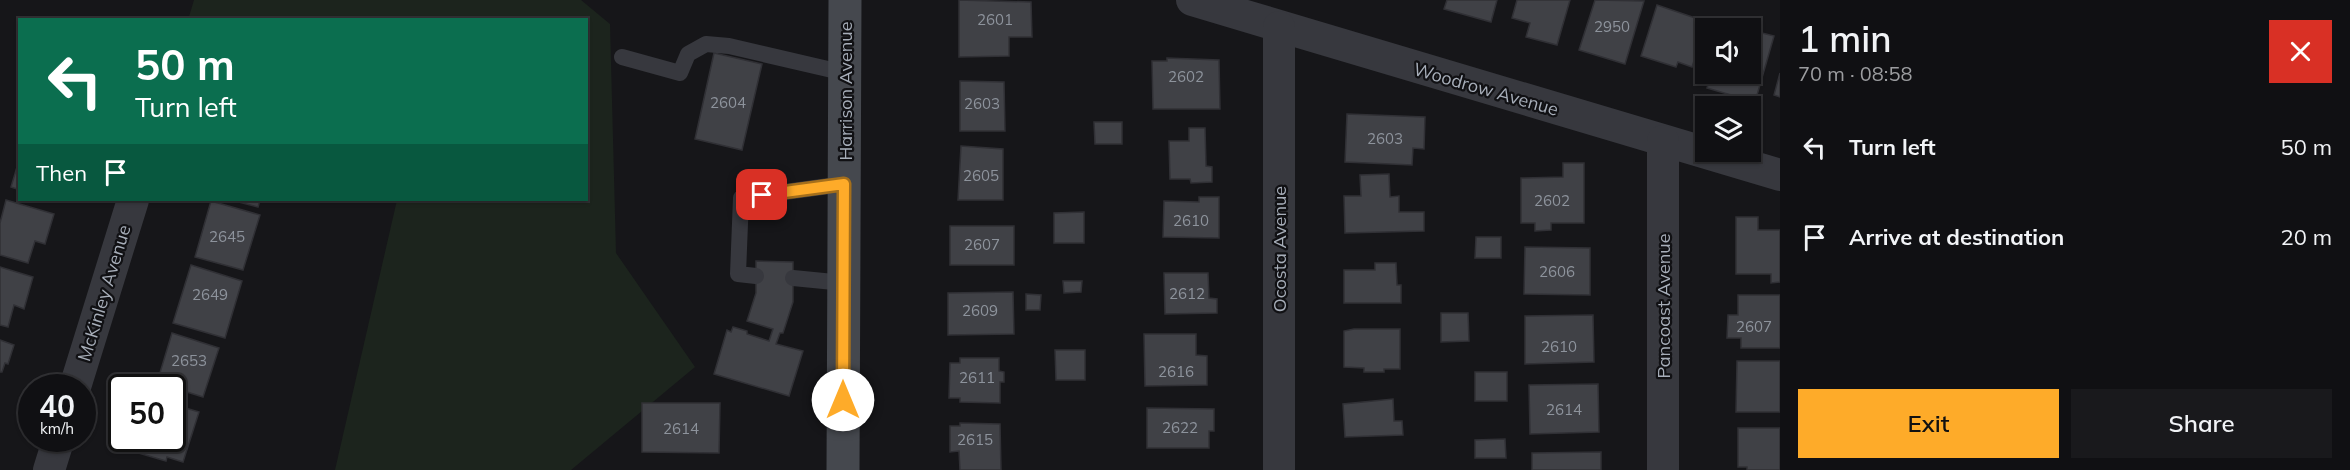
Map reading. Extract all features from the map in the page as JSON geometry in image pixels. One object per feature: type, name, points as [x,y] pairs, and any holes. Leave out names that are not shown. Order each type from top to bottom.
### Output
[{"type":"main road","name":"Harrison Avenue","points":[[843,470],[845,0]]},
{"type":"street","name":"Woodrow Avenue","points":[[1192,0],[1780,175]]},
{"type":"street","name":"Ocosta Avenue","points":[[1279,27],[1279,470]]},
{"type":"street","name":"Pancoast Avenue","points":[[1663,141],[1663,470]]},
{"type":"street","name":"McKinley Avenue","points":[[79,374],[133,201]]},
{"type":"street","points":[[49,470],[55,452]]},
{"type":"lane","points":[[622,57],[680,73],[688,54],[706,44],[729,46],[845,73]]},
{"type":"lane","points":[[756,276],[738,274],[741,198],[844,184]]},
{"type":"lane","points":[[793,278],[844,282]]},
{"type":"shaded area","points":[[194,0],[581,0],[610,24],[616,253],[695,367],[571,470],[335,470],[397,201],[588,201],[588,18],[189,18]]},
{"type":"building","points":[[959,0],[1031,2],[1032,37],[1009,37],[1009,56],[959,57]]},
{"type":"building","points":[[1447,0],[1497,0],[1491,22],[1444,9]]},
{"type":"building","points":[[1517,0],[1570,0],[1557,45],[1526,37],[1530,23],[1512,18]]},
{"type":"building","points":[[1595,0],[1644,1],[1625,64],[1579,50]]},
{"type":"building","points":[[1657,5],[1695,18],[1695,58],[1692,67],[1678,62],[1676,67],[1641,56]]},
{"type":"building","points":[[1761,33],[1774,36],[1761,81]]},
{"type":"building","points":[[714,53],[762,64],[742,150],[695,139]]},
{"type":"building","points":[[1167,58],[1219,60],[1220,109],[1153,109],[1152,61],[1167,61]]},
{"type":"building","points":[[1780,73],[1780,97],[1774,95]]},
{"type":"building","points":[[960,81],[1004,82],[1005,131],[960,131]]},
{"type":"building","points":[[1708,84],[1760,84],[1757,96],[1734,96],[1707,88]]},
{"type":"building","points":[[1347,114],[1425,117],[1424,149],[1413,148],[1412,165],[1345,162]]},
{"type":"building","points":[[1094,122],[1122,122],[1122,144],[1095,144]]},
{"type":"building","points":[[1189,128],[1205,128],[1206,166],[1212,167],[1212,182],[1191,183],[1190,179],[1170,179],[1169,141],[1189,141]]},
{"type":"building","points":[[961,146],[1003,149],[1003,200],[958,200]]},
{"type":"building","points":[[1563,163],[1584,163],[1584,223],[1551,223],[1551,230],[1535,231],[1535,223],[1521,223],[1521,178],[1563,177]]},
{"type":"building","points":[[18,164],[18,189],[11,187]]},
{"type":"building","points":[[1389,174],[1390,197],[1399,196],[1399,212],[1424,212],[1424,231],[1345,233],[1344,196],[1361,196],[1360,175]]},
{"type":"building","points":[[1199,197],[1219,197],[1219,238],[1163,237],[1164,201],[1199,202]]},
{"type":"building","points":[[6,200],[54,214],[45,244],[35,241],[28,263],[0,255],[0,223]]},
{"type":"building","points":[[211,201],[260,215],[243,270],[195,257]]},
{"type":"building","points":[[235,201],[260,201],[258,207]]},
{"type":"building","points":[[1084,212],[1084,243],[1054,243],[1054,213]]},
{"type":"building","points":[[1736,217],[1758,217],[1758,230],[1780,230],[1780,282],[1771,283],[1771,274],[1736,274]]},
{"type":"building","points":[[950,226],[1014,226],[1014,265],[950,265]]},
{"type":"building","points":[[1476,237],[1501,237],[1501,258],[1475,258]]},
{"type":"building","points":[[1525,247],[1590,248],[1590,295],[1524,294]]},
{"type":"building","points":[[756,261],[793,262],[793,302],[783,333],[780,333],[776,344],[803,351],[789,396],[714,374],[727,330],[731,332],[733,327],[769,341],[773,329],[747,321],[756,293]]},
{"type":"building","points":[[1375,263],[1396,263],[1397,285],[1401,285],[1401,303],[1344,303],[1344,270],[1375,270]]},
{"type":"building","points":[[191,265],[242,281],[225,338],[173,323]]},
{"type":"building","points":[[0,267],[33,277],[24,309],[14,305],[8,327],[0,325]]},
{"type":"building","points":[[1164,273],[1208,273],[1209,298],[1217,299],[1217,313],[1165,314]]},
{"type":"building","points":[[1063,281],[1082,281],[1081,292],[1064,293]]},
{"type":"building","points":[[1013,292],[1014,334],[948,335],[948,293]]},
{"type":"building","points":[[1026,294],[1041,295],[1040,310],[1026,310]]},
{"type":"building","points":[[1738,295],[1780,295],[1780,348],[1741,348],[1741,338],[1727,338],[1728,315],[1738,315]]},
{"type":"building","points":[[1441,313],[1468,313],[1469,341],[1441,342]]},
{"type":"building","points":[[1593,315],[1594,362],[1525,364],[1525,316]]},
{"type":"building","points":[[1400,329],[1400,369],[1364,372],[1364,368],[1344,367],[1344,331]]},
{"type":"building","points":[[172,333],[219,348],[203,397],[187,392],[186,397],[186,374],[160,374]]},
{"type":"building","points":[[1144,334],[1196,334],[1196,355],[1207,356],[1207,385],[1145,386]]},
{"type":"building","points":[[0,340],[14,345],[8,364],[5,363],[2,372],[0,372]]},
{"type":"building","points":[[1055,350],[1085,350],[1085,380],[1056,380]]},
{"type":"building","points":[[960,358],[999,358],[999,371],[1004,372],[1004,382],[1000,382],[1000,403],[960,402],[960,398],[949,398],[950,363],[960,363]]},
{"type":"building","points":[[1737,361],[1780,361],[1780,412],[1736,412]]},
{"type":"building","points":[[1475,372],[1507,372],[1507,401],[1475,401]]},
{"type":"building","points":[[1598,384],[1599,432],[1530,434],[1529,385]]},
{"type":"building","points":[[1393,399],[1394,421],[1402,421],[1403,435],[1345,437],[1343,404]]},
{"type":"building","points":[[642,403],[720,403],[719,453],[642,452]]},
{"type":"building","points":[[186,408],[199,412],[183,462],[167,457],[166,461],[135,452],[186,452]]},
{"type":"building","points":[[1147,408],[1214,409],[1214,431],[1209,431],[1209,448],[1147,448]]},
{"type":"building","points":[[960,423],[1000,424],[1001,470],[960,470],[959,451],[950,452],[950,426],[960,426]]},
{"type":"building","points":[[1738,428],[1780,428],[1780,470],[1747,470],[1747,467],[1738,467]]},
{"type":"building","points":[[1505,439],[1506,458],[1475,458],[1475,440]]},
{"type":"building","points":[[1601,452],[1601,470],[1532,470],[1532,453]]},
{"type":"route","points":[[762,195],[844,184],[843,400]]}]
